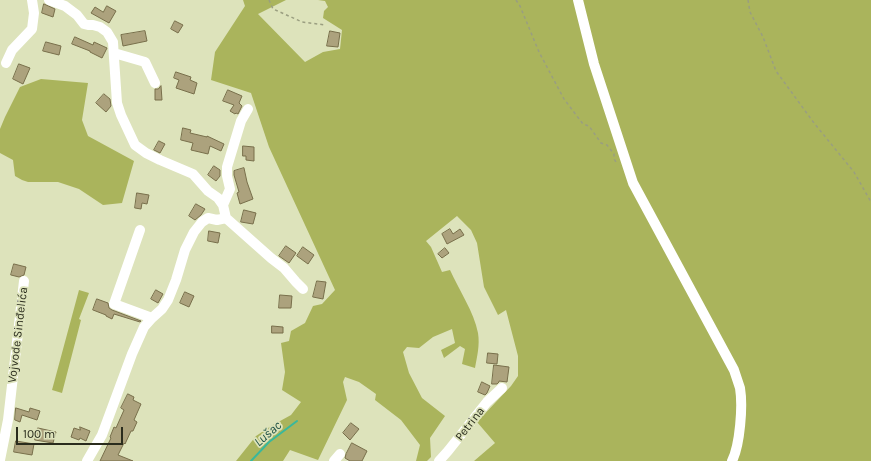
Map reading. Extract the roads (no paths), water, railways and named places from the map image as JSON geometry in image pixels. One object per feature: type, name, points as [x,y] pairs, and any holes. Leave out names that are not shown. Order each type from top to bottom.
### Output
[{"type":"street","points":[[6,63],[12,50],[32,29],[34,13],[32,0]]},
{"type":"street","points":[[49,0],[65,6],[77,15],[84,24],[100,27],[107,32],[113,42],[117,103],[135,145],[146,153],[193,174],[208,191],[218,198],[223,205],[226,218],[284,268],[303,289]]},
{"type":"street","points":[[578,0],[594,64],[633,183],[734,370],[740,388],[741,406],[740,428],[735,456],[732,461]]},
{"type":"street","points":[[114,53],[145,62],[155,83]]},
{"type":"street","points":[[223,205],[230,188],[227,176],[227,167],[241,120],[248,109]]},
{"type":"street","points":[[87,461],[102,435],[132,354],[144,327],[162,309],[168,300],[194,232],[202,222],[208,218],[217,220],[226,218]]},
{"type":"street","points":[[140,230],[114,304],[152,318]]},
{"type":"street","name":"Vojvode Sinđelića","points":[[0,460],[8,420],[24,281]]},
{"type":"street","name":"Petrina","points":[[439,461],[487,402],[502,388]]},
{"type":"waterway","name":"Lušac","points":[[251,461],[269,442],[297,421]]}]
